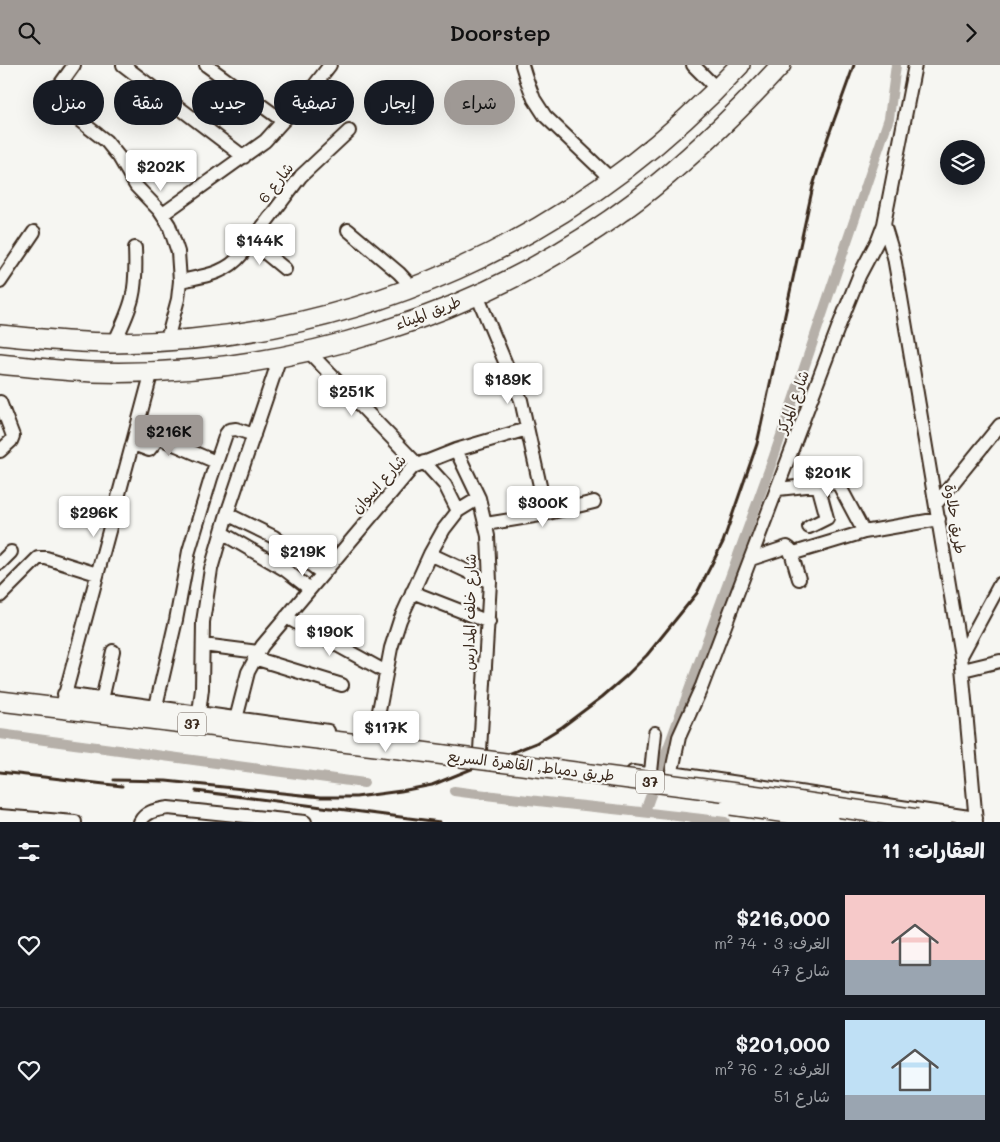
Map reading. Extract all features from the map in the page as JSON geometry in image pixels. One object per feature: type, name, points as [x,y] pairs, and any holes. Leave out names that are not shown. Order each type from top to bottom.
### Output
[{"type":"highway","name":"طريق الميناء","points":[[0,335],[60,341],[114,343],[244,332],[344,311],[412,287],[502,248],[540,227],[612,180],[650,150],[718,89],[740,65]]},
{"type":"highway","name":"طريق الميناء","points":[[0,364],[91,372],[152,371],[218,366],[308,351],[401,324],[477,295],[511,279],[567,247],[636,201],[709,140],[781,65]]},
{"type":"highway","name":"طريق دمياط, القاهرة السريع","points":[[0,701],[63,702],[380,748],[782,799],[942,822]]},
{"type":"highway","name":"طريق دمياط, القاهرة السريع","points":[[0,713],[380,748],[648,793],[854,822]]},
{"type":"street","points":[[74,65],[54,93],[53,100],[106,141],[119,157],[136,186],[163,214],[172,230],[178,252],[180,281],[178,299],[167,340]]},
{"type":"street","points":[[123,65],[244,157]]},
{"type":"street","points":[[206,65],[274,114]]},
{"type":"street","points":[[319,80],[330,65]]},
{"type":"street","points":[[522,65],[534,99],[544,116],[612,180]]},
{"type":"street","points":[[692,65],[718,89]]},
{"type":"street","name":"شارع المركز","points":[[915,65],[884,224],[859,276],[702,686],[679,737],[672,768],[673,773],[976,820]]},
{"type":"street","points":[[163,214],[244,157],[272,135],[280,125]]},
{"type":"street","name":"شارع 6","points":[[180,281],[224,269],[237,260],[300,176],[349,131]]},
{"type":"street","name":"طريق حلاوة","points":[[884,224],[896,265],[961,656],[976,820]]},
{"type":"street","points":[[348,231],[404,278],[412,287]]},
{"type":"street","points":[[0,282],[34,232]]},
{"type":"street","points":[[251,241],[285,269]]},
{"type":"street","points":[[114,343],[130,311],[134,297],[136,275],[135,248]]},
{"type":"street","points":[[477,295],[521,400],[546,513]]},
{"type":"street","points":[[308,351],[420,463],[445,485],[458,511]]},
{"type":"street","points":[[199,713],[202,689],[203,622],[212,569],[227,514],[280,357]]},
{"type":"street","points":[[152,371],[63,702],[102,700],[156,706],[236,719],[380,748],[480,751],[646,774],[651,772],[652,768],[655,733]]},
{"type":"street","points":[[0,402],[13,436],[11,441],[0,451]]},
{"type":"street","points":[[936,504],[1000,425]]},
{"type":"street","points":[[156,706],[176,620],[189,551],[216,462],[229,430],[236,429],[254,435]]},
{"type":"street","name":"شارع اسوان","points":[[236,719],[246,680],[256,655],[409,471],[420,463],[456,450],[527,429]]},
{"type":"street","points":[[133,444],[149,450],[158,439],[162,439],[216,462]]},
{"type":"street","name":"شارع خلف المدارس","points":[[456,450],[479,498],[486,524],[490,582],[489,622],[480,751]]},
{"type":"street","points":[[778,489],[834,483],[839,485],[864,532]]},
{"type":"street","points":[[809,527],[828,518],[818,485]]},
{"type":"street","points":[[380,748],[386,672],[396,634],[412,593],[444,529],[458,511],[479,498]]},
{"type":"street","points":[[486,524],[594,502]]},
{"type":"street","points":[[227,514],[274,537],[323,574]]},
{"type":"street","points":[[791,554],[864,532],[939,519]]},
{"type":"street","points":[[222,533],[278,565],[310,589]]},
{"type":"street","points":[[751,559],[786,547],[789,548],[799,579]]},
{"type":"street","points":[[0,563],[11,552]]},
{"type":"street","points":[[430,554],[490,582]]},
{"type":"street","points":[[0,596],[38,558],[46,558],[97,574]]},
{"type":"street","points":[[961,656],[1000,584]]},
{"type":"street","points":[[412,593],[489,622]]},
{"type":"street","points":[[286,617],[386,672]]},
{"type":"street","points":[[203,645],[256,655],[342,685]]},
{"type":"street","points":[[102,700],[113,651]]},
{"type":"street","points":[[963,670],[1000,661]]},
{"type":"street","points":[[168,808],[168,822]]},
{"type":"street","points":[[140,822],[142,818],[153,810],[168,808],[304,822]]},
{"type":"street","points":[[0,816],[33,821],[75,822]]},
{"type":"waterway","points":[[645,811],[773,459],[889,118],[896,65]]},
{"type":"waterway","points":[[0,734],[364,783]]},
{"type":"waterway","points":[[454,791],[725,822]]},
{"type":"railway","points":[[114,780],[166,781],[321,797],[356,797],[432,785],[536,743],[562,727],[625,677],[647,655],[697,593],[723,542],[757,444],[813,186],[828,137],[854,65]]},
{"type":"railway","points":[[0,772],[122,786]]},
{"type":"railway","points":[[196,791],[440,822]]}]
